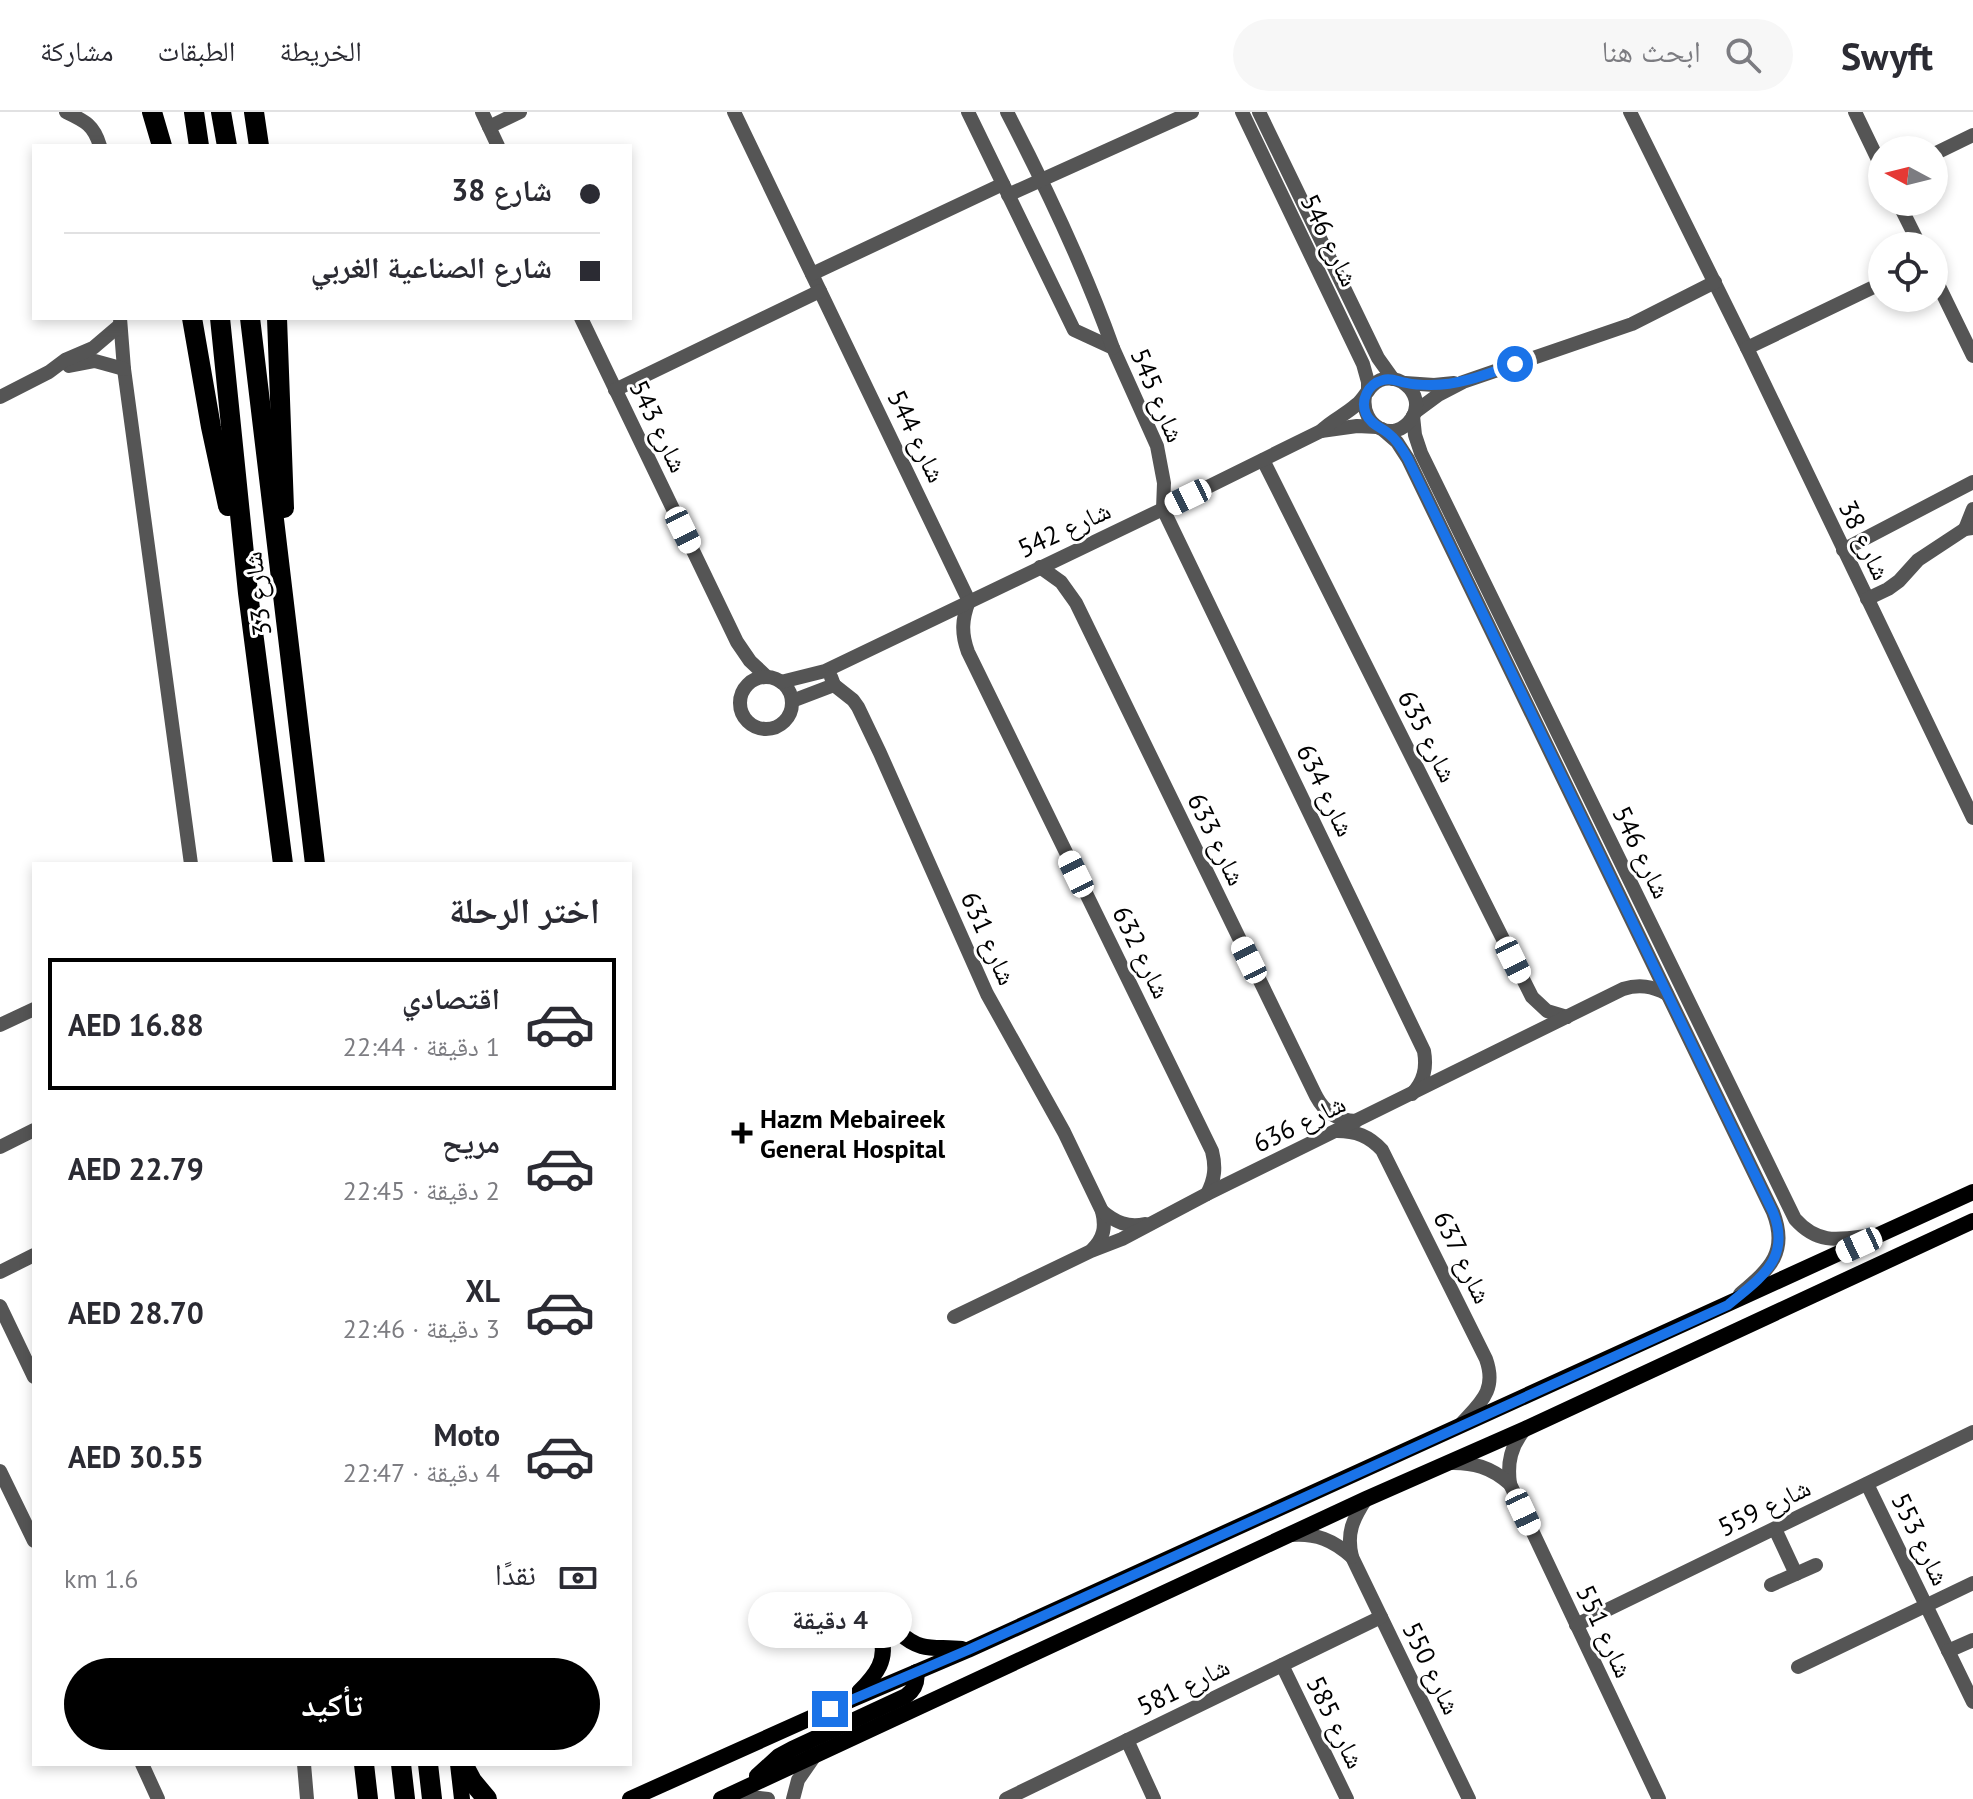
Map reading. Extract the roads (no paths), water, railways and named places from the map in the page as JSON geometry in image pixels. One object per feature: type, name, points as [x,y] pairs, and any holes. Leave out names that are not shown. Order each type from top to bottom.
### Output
[{"type":"highway","points":[[155,112],[161,144]]},
{"type":"highway","points":[[194,112],[199,144]]},
{"type":"highway","points":[[221,112],[227,144]]},
{"type":"highway","points":[[254,112],[259,144]]},
{"type":"highway","points":[[192,320],[213,438],[248,593]]},
{"type":"highway","name":"شارع 33","points":[[220,320],[248,593],[283,862]]},
{"type":"highway","name":"شارع 33","points":[[250,320],[315,862]]},
{"type":"highway","points":[[277,320],[283,456],[283,592]]},
{"type":"highway","points":[[364,1766],[368,1799]]},
{"type":"highway","points":[[401,1766],[405,1799]]},
{"type":"highway","points":[[428,1766],[432,1799]]},
{"type":"highway","points":[[462,1766],[487,1799]]},
{"type":"main road","points":[[630,1799],[853,1699],[912,1679],[968,1650],[1973,1192]]},
{"type":"main road","points":[[723,1798],[1973,1221]]},
{"type":"main road","points":[[853,1699],[874,1676],[883,1656],[883,1642],[871,1603]]},
{"type":"main road","points":[[900,1633],[910,1642],[923,1647],[968,1650]]},
{"type":"main road","points":[[912,1679],[926,1703]]},
{"type":"main road","points":[[744,1788],[768,1765],[792,1749],[906,1696],[912,1679]]},
{"type":"main road","points":[[461,1766],[462,1799]]},
{"type":"street","points":[[66,112],[92,128],[99,144]]},
{"type":"street","points":[[482,112],[497,144]]},
{"type":"street","points":[[489,127],[520,112]]},
{"type":"street","name":"شارع 544","points":[[734,112],[969,601]]},
{"type":"street","name":"شارع 545","points":[[968,112],[1074,330],[1113,348],[1157,446],[1164,483],[1163,509]]},
{"type":"street","points":[[1007,112],[1042,179],[1113,348]]},
{"type":"street","points":[[812,274],[1006,189],[1042,179],[1192,112]]},
{"type":"street","name":"شارع 546","points":[[1242,112],[1363,364],[1368,382],[1367,393]]},
{"type":"street","name":"شارع 546","points":[[1259,112],[1378,358],[1399,381]]},
{"type":"street","name":"شارع 38","points":[[1630,112],[1973,818]]},
{"type":"street","points":[[1855,112],[1868,139]]},
{"type":"street","points":[[1948,147],[1973,135]]},
{"type":"street","points":[[1414,414],[1438,395],[1463,382],[1632,324],[1715,282]]},
{"type":"street","points":[[1747,348],[1868,290]]},
{"type":"street","points":[[615,390],[820,291]]},
{"type":"street","points":[[1948,305],[1973,356]]},
{"type":"street","name":"شارع 543","points":[[582,320],[737,642],[750,661],[774,680]]},
{"type":"street","points":[[120,321],[191,862]]},
{"type":"street","points":[[0,397],[99,344],[120,321]]},
{"type":"street","points":[[49,372],[86,362],[124,369]]},
{"type":"street","points":[[1399,381],[1413,393],[1416,405],[1414,414],[1409,422],[1396,430],[1380,428],[1369,419],[1364,408],[1367,393],[1381,380],[1399,381],[1434,385],[1463,382]]},
{"type":"street","name":"شارع 542","points":[[774,680],[810,675],[827,669],[1163,509],[1321,431],[1336,417],[1353,408],[1367,393]]},
{"type":"street","name":"شارع 546","points":[[1414,414],[1415,435],[1421,453],[1795,1219],[1804,1229],[1828,1239],[1885,1233]]},
{"type":"street","name":"شارع 542","points":[[1321,431],[1357,426],[1380,428]]},
{"type":"street","name":"شارع 546","points":[[1380,428],[1390,434],[1408,459],[1778,1225],[1780,1238],[1773,1262],[1765,1273],[1728,1305]]},
{"type":"street","name":"شارع 635","points":[[1263,460],[1532,997],[1547,1011],[1567,1017]]},
{"type":"street","points":[[1843,550],[1973,482]]},
{"type":"street","name":"شارع 634","points":[[1163,509],[1421,1042],[1426,1060],[1425,1070],[1412,1094]]},
{"type":"street","points":[[1867,599],[1888,589],[1918,560],[1969,528],[1973,509]]},
{"type":"street","name":"شارع 633","points":[[1040,567],[1061,582],[1076,603],[1316,1096],[1328,1113],[1346,1121],[1357,1121]]},
{"type":"street","name":"شارع 632","points":[[969,601],[962,626],[968,652],[1212,1151],[1215,1173],[1207,1194]]},
{"type":"street","points":[[792,701],[834,685],[827,669]]},
{"type":"street","points":[[774,680],[787,688],[792,701],[790,712],[787,719],[775,728],[760,729],[747,721],[741,708],[742,693],[752,681],[774,680]]},
{"type":"street","name":"شارع 631","points":[[834,685],[858,707],[987,994],[1064,1132],[1102,1211]]},
{"type":"street","name":"شارع 636","points":[[954,1317],[1122,1239],[1207,1194],[1632,987],[1650,987],[1667,994]]},
{"type":"street","points":[[0,1025],[32,1010]]},
{"type":"street","points":[[0,1147],[32,1131]]},
{"type":"street","name":"شارع 637","points":[[1337,1131],[1362,1134],[1382,1150],[1486,1359],[1490,1370],[1487,1392],[1457,1428]]},
{"type":"street","points":[[1102,1211],[1124,1225],[1150,1223]]},
{"type":"street","points":[[1091,1251],[1104,1233],[1102,1211]]},
{"type":"street","points":[[0,1272],[32,1256]]},
{"type":"street","points":[[0,1306],[32,1373]]},
{"type":"street","points":[[1510,1484],[1509,1460],[1525,1429]]},
{"type":"street","name":"شارع 559","points":[[1576,1625],[1973,1432]]},
{"type":"street","points":[[1445,1463],[1486,1467],[1510,1484]]},
{"type":"street","points":[[0,1471],[32,1537]]},
{"type":"street","name":"شارع 551","points":[[1510,1484],[1659,1799]]},
{"type":"street","name":"شارع 553","points":[[1867,1484],[1973,1702]]},
{"type":"street","name":"شارع 550","points":[[1366,1499],[1349,1533],[1352,1557],[1469,1799]]},
{"type":"street","points":[[1775,1529],[1796,1574]]},
{"type":"street","points":[[1288,1536],[1317,1536],[1330,1540],[1352,1557]]},
{"type":"street","points":[[1771,1585],[1816,1565]]},
{"type":"street","points":[[1798,1667],[1973,1583]]},
{"type":"street","name":"شارع 581","points":[[1006,1799],[1381,1617]]},
{"type":"street","points":[[1948,1651],[1973,1640]]},
{"type":"street","name":"شارع 585","points":[[1282,1665],[1347,1799]]},
{"type":"street","points":[[1127,1740],[1154,1799]]},
{"type":"street","points":[[793,1799],[798,1780],[817,1753]]},
{"type":"street","points":[[143,1766],[158,1799]]},
{"type":"street","points":[[304,1766],[307,1799]]},
{"type":"street","points":[[723,1798],[744,1796],[768,1799]]},
{"type":"place","name":"Hazm Mebaireek General Hospital","points":[[742,1133]]}]
